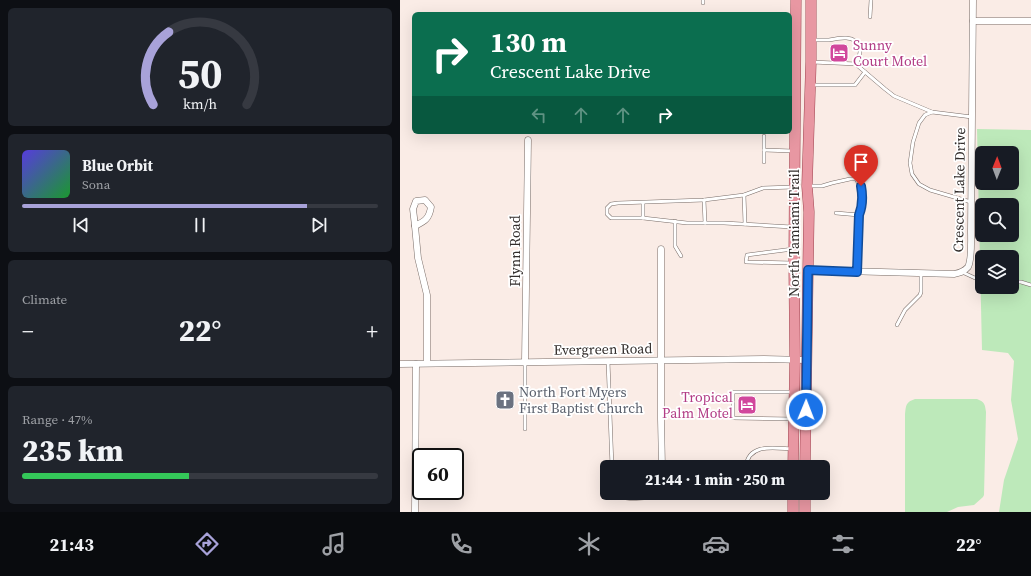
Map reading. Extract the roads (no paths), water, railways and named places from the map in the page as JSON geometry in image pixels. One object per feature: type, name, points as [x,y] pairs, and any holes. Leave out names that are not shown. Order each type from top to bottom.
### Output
[{"type":"main road","name":"North Tamiami Trail","points":[[793,460],[795,360],[794,227],[796,0]]},
{"type":"main road","name":"North Tamiami Trail","points":[[805,460],[809,212],[807,186],[811,62],[811,0]]},
{"type":"main road","points":[[795,75],[799,78],[801,84],[802,102],[809,111]]},
{"type":"main road","points":[[795,117],[800,120],[805,144],[809,152]]},
{"type":"main road","points":[[793,500],[793,512]]},
{"type":"main road","points":[[805,500],[805,512]]},
{"type":"street","name":"Crescent Lake Drive","points":[[808,270],[954,274],[962,272],[968,266],[970,258],[973,0]]},
{"type":"street","points":[[973,21],[1031,20]]},
{"type":"street","name":"Flynn Road","points":[[525,362],[528,140]]},
{"type":"street","points":[[415,226],[418,258],[427,296],[427,363]]},
{"type":"street","points":[[661,249],[660,360],[662,460]]},
{"type":"street","name":"Evergreen Road","points":[[400,364],[660,360],[806,360]]},
{"type":"street","points":[[414,512],[416,364]]},
{"type":"lane","points":[[870,17],[871,0]]},
{"type":"lane","points":[[811,40],[828,40],[842,37],[854,41],[860,47],[857,64]]},
{"type":"lane","points":[[811,62],[857,64],[894,96],[932,112],[972,117]]},
{"type":"lane","points":[[810,86],[855,85],[865,72]]},
{"type":"lane","points":[[932,112],[925,115],[919,123],[913,142],[910,164],[912,174],[919,184],[930,190],[971,202]]},
{"type":"lane","points":[[764,136],[764,162]]},
{"type":"lane","points":[[764,150],[795,151]]},
{"type":"lane","points":[[807,186],[822,186],[850,179],[856,179],[861,186],[863,200],[859,215],[857,272]]},
{"type":"lane","points":[[794,227],[687,222],[643,218],[611,218],[607,214],[607,208],[611,204],[618,203],[704,200],[744,195],[763,188],[795,187]]},
{"type":"lane","points":[[744,195],[745,224]]},
{"type":"lane","points":[[704,200],[705,223]]},
{"type":"lane","points":[[643,203],[643,218]]},
{"type":"lane","points":[[836,213],[859,215]]},
{"type":"lane","points":[[675,221],[675,246],[681,256]]},
{"type":"lane","points":[[794,249],[747,255],[746,262],[794,263]]},
{"type":"lane","points":[[962,272],[975,278]]},
{"type":"lane","points":[[897,325],[905,310],[920,295],[921,274]]},
{"type":"lane","points":[[1019,282],[1031,285]]},
{"type":"lane","points":[[608,361],[612,460]]},
{"type":"lane","points":[[525,362],[525,429]]},
{"type":"lane","points":[[794,392],[733,392],[733,418],[794,419]]},
{"type":"lane","points":[[748,460],[749,456],[753,452],[759,449],[793,449]]},
{"type":"place","name":"Sunny Court Motel","points":[[839,53]]},
{"type":"place","name":"North Fort Myers First Baptist Church","points":[[505,400]]},
{"type":"place","name":"Tropical Palm Motel","points":[[747,405]]}]
